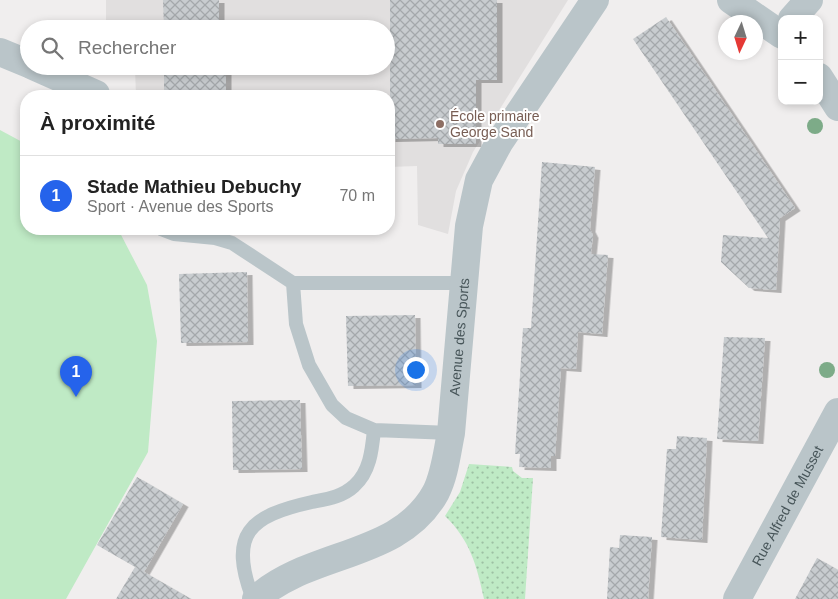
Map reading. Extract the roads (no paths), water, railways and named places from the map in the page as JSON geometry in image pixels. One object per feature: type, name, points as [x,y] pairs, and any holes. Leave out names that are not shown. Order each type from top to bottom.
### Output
[{"type":"street","name":"Avenue des Sports","points":[[255,599],[279,581],[293,574],[379,542],[414,520],[426,507],[436,491],[446,460],[451,432],[470,219],[479,180],[499,143],[595,0]]},
{"type":"street","points":[[731,0],[778,26]]},
{"type":"street","points":[[796,15],[809,0]]},
{"type":"street","points":[[0,52],[20,60]]},
{"type":"street","points":[[53,75],[86,90]]},
{"type":"street","points":[[823,83],[838,107]]},
{"type":"street","name":"Rue Alfred de Musset","points":[[737,599],[838,412]]},
{"type":"lane","points":[[184,235],[214,238],[232,243],[293,283],[464,283]]},
{"type":"lane","points":[[293,283],[296,324],[310,365],[332,405],[346,418],[374,430],[451,432]]},
{"type":"lane","points":[[255,599],[244,575],[242,556],[252,528],[269,514],[343,495],[355,486],[372,455],[374,430]]},
{"type":"place","name":"École primaire George Sand","points":[[440,124]]},
{"type":"place","name":"Stade Mathieu Debuchy","points":[[76,397]]}]
